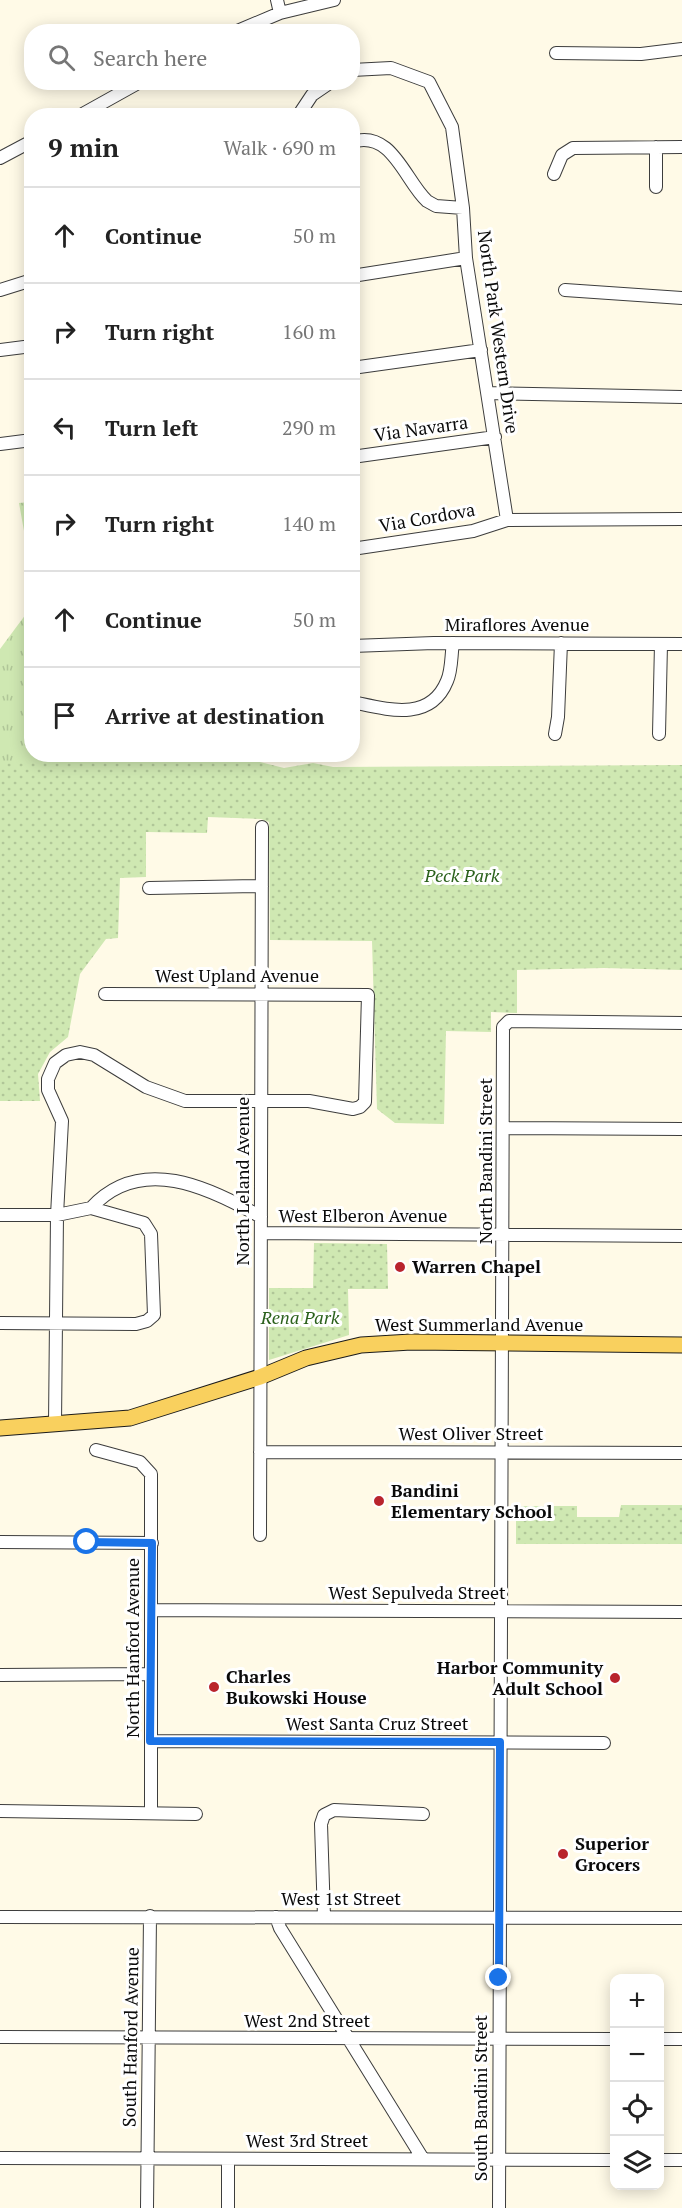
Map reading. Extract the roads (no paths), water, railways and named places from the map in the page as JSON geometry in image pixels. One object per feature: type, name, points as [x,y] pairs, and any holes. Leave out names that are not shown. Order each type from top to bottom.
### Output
[{"type":"main road","name":"West Summerland Avenue","points":[[0,1428],[130,1418],[260,1377],[306,1358],[361,1345],[411,1342],[682,1345]]},
{"type":"street","points":[[277,0],[280,13]]},
{"type":"street","points":[[254,24],[280,13],[334,0]]},
{"type":"street","points":[[556,53],[641,54],[682,49]]},
{"type":"street","name":"North Park Western Drive","points":[[360,70],[391,68],[429,82],[452,127],[463,208],[466,258],[489,393],[507,520]]},
{"type":"street","points":[[93,108],[126,90]]},
{"type":"street","points":[[303,108],[312,95],[319,90]]},
{"type":"street","points":[[360,142],[371,141],[386,147],[427,201],[436,206],[463,208]]},
{"type":"street","points":[[0,158],[24,145]]},
{"type":"street","points":[[656,147],[656,187]]},
{"type":"street","points":[[554,174],[562,155],[573,148],[682,147]]},
{"type":"street","points":[[360,275],[466,258]]},
{"type":"street","points":[[0,290],[24,282]]},
{"type":"street","points":[[565,290],[682,298]]},
{"type":"street","points":[[0,350],[24,347]]},
{"type":"street","points":[[360,367],[481,350]]},
{"type":"street","points":[[489,393],[682,397]]},
{"type":"street","name":"Via Navarra","points":[[360,456],[495,437]]},
{"type":"street","points":[[0,444],[24,441]]},
{"type":"street","name":"Via Cordova","points":[[360,548],[473,531],[507,520],[682,519]]},
{"type":"street","points":[[360,704],[400,712],[428,706],[447,681],[453,643]]},
{"type":"street","name":"Miraflores Avenue","points":[[360,646],[453,643],[682,644]]},
{"type":"street","points":[[555,734],[558,717],[561,644]]},
{"type":"street","points":[[659,734],[661,644]]},
{"type":"street","name":"North Leland Avenue","points":[[260,1535],[262,827]]},
{"type":"street","points":[[149,888],[262,886]]},
{"type":"street","name":"West Upland Avenue","points":[[105,994],[368,995],[365,1102],[360,1107],[353,1109],[309,1101],[261,1099]]},
{"type":"street","name":"North Bandini Street","points":[[499,1916],[504,1234],[503,1027],[509,1021],[682,1023]]},
{"type":"street","points":[[55,1425],[57,1215],[62,1121],[48,1090],[48,1079],[55,1063],[66,1055],[80,1052],[108,1062],[146,1087],[185,1101],[261,1099]]},
{"type":"street","points":[[504,1128],[682,1129]]},
{"type":"street","name":"West Elberon Avenue","points":[[91,1208],[99,1199],[117,1189],[135,1181],[153,1177],[186,1184],[242,1206],[261,1217]]},
{"type":"street","points":[[0,1215],[57,1215],[91,1208],[144,1223],[151,1234],[154,1315],[147,1321],[136,1324],[0,1323]]},
{"type":"street","name":"West Elberon Avenue","points":[[261,1233],[682,1236]]},
{"type":"street","name":"North Hanford Avenue","points":[[96,1450],[140,1462],[151,1474],[151,1813]]},
{"type":"street","name":"West Oliver Street","points":[[260,1452],[682,1453]]},
{"type":"street","points":[[0,1542],[152,1543]]},
{"type":"street","name":"West Sepulveda Street","points":[[151,1610],[682,1612]]},
{"type":"street","points":[[0,1675],[151,1674]]},
{"type":"street","name":"West Santa Cruz Street","points":[[150,1741],[604,1743]]},
{"type":"street","points":[[324,1917],[321,1824],[324,1815],[334,1810],[423,1814]]},
{"type":"street","points":[[0,1811],[196,1814]]},
{"type":"street","name":"South Hanford Avenue","points":[[147,2208],[150,1916]]},
{"type":"street","name":"South Bandini Street","points":[[499,1916],[499,2208]]},
{"type":"street","name":"West 1st Street","points":[[0,1917],[682,1918]]},
{"type":"street","points":[[276,1917],[280,1928],[423,2159]]},
{"type":"street","name":"West 2nd Street","points":[[0,2037],[610,2039]]},
{"type":"street","points":[[664,2039],[682,2039]]},
{"type":"street","name":"West 3rd Street","points":[[0,2158],[610,2160]]},
{"type":"street","points":[[228,2159],[228,2208]]},
{"type":"street","points":[[664,2160],[682,2160]]},
{"type":"place","name":"Warren Chapel","points":[[400,1267]]},
{"type":"place","name":"Bandini Elementary School","points":[[379,1501]]},
{"type":"place","name":"Harbor Community Adult School","points":[[615,1678]]},
{"type":"place","name":"Charles Bukowski House","points":[[214,1687]]},
{"type":"place","name":"Superior Grocers","points":[[563,1854]]},
{"type":"park label","name":"Peck Park","points":[[462,876]]},
{"type":"park label","name":"Rena Park","points":[[300,1318]]}]
